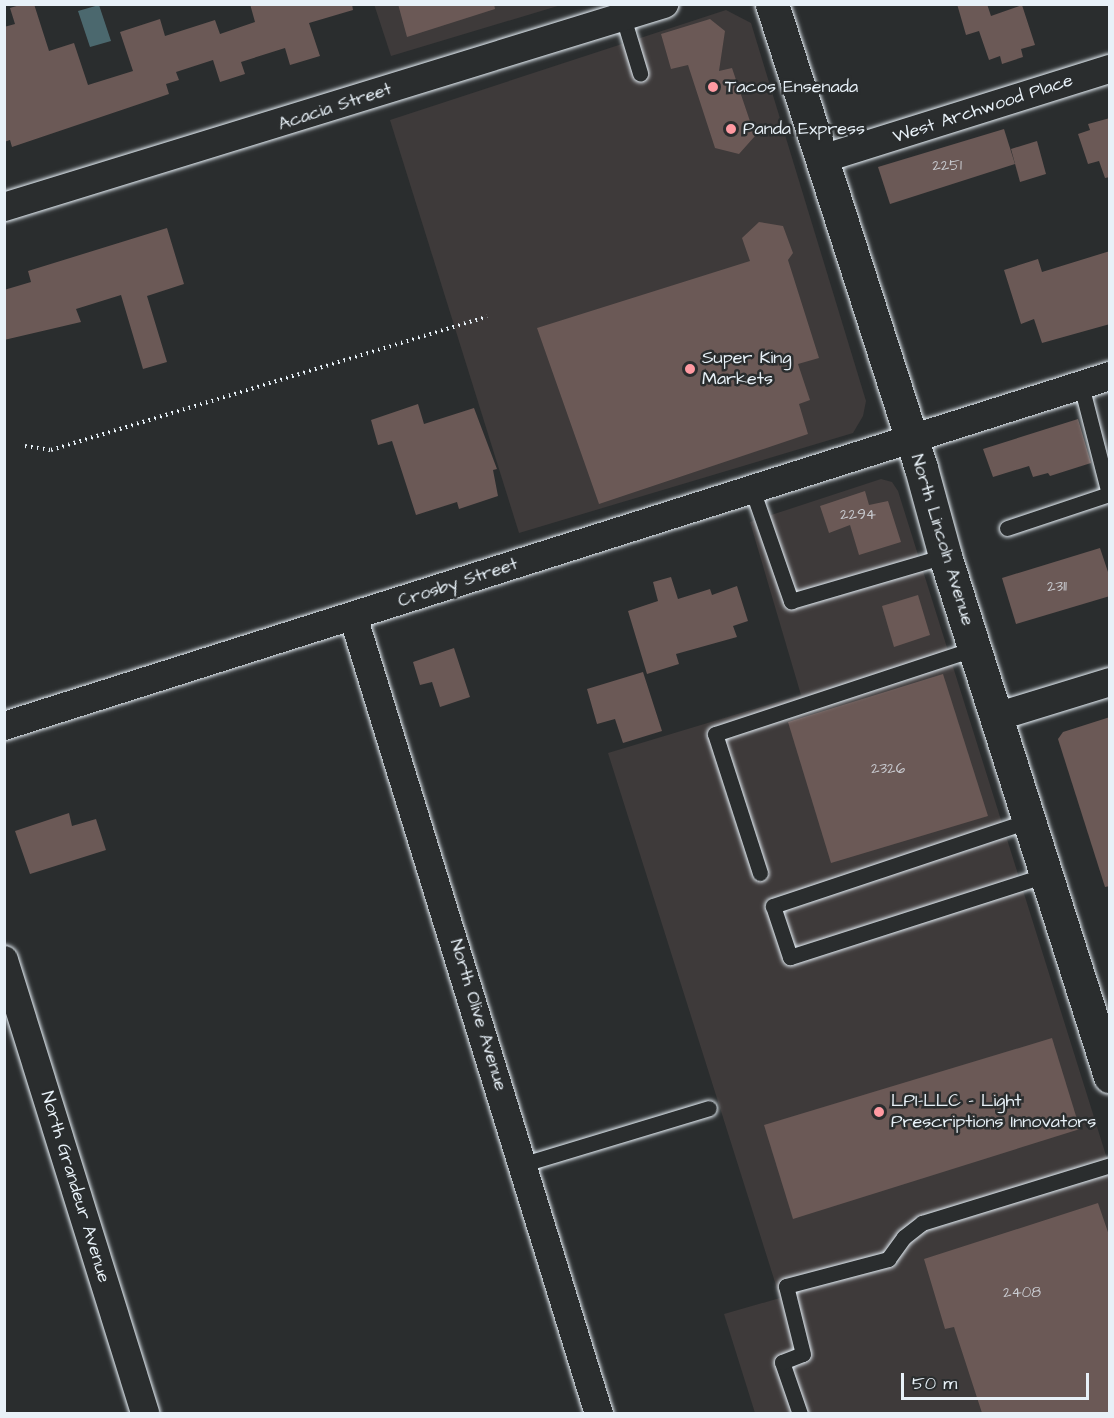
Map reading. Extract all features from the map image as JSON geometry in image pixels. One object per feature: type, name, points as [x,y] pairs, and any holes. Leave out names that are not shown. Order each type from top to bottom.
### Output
[{"type":"main road","name":"North Lincoln Avenue","points":[[772,4],[911,439],[1028,821],[1104,1041],[1110,1076]]},
{"type":"street","name":"Acacia Street","points":[[4,207],[664,4]]},
{"type":"street","name":"West Archwood Place","points":[[822,159],[1110,69]]},
{"type":"street","name":"Crosby Street","points":[[4,726],[752,489],[864,457],[911,439],[1110,376]]},
{"type":"street","name":"North Olive Avenue","points":[[353,616],[599,1413]]},
{"type":"street","points":[[996,717],[1110,682]]},
{"type":"street","name":"North Grandeur Avenue","points":[[4,960],[145,1413]]},
{"type":"lane","points":[[623,18],[640,73]]},
{"type":"lane","points":[[1007,528],[1109,494],[1080,385]]},
{"type":"lane","points":[[752,489],[791,601],[945,556]]},
{"type":"lane","points":[[760,873],[715,734],[974,649]]},
{"type":"lane","points":[[1028,821],[773,906],[790,957],[1046,876]]},
{"type":"lane","points":[[524,1164],[709,1108]]},
{"type":"lane","points":[[800,1413],[782,1362],[803,1354],[786,1286],[888,1259],[904,1237],[922,1223],[1110,1166]]},
{"type":"path","points":[[25,446],[51,450],[487,317]]},
{"type":"shaded area","points":[[374,4],[561,5],[391,56]]},
{"type":"shaded area","points":[[726,10],[751,23],[866,401],[863,416],[853,433],[519,533],[390,120]]},
{"type":"shaded area","points":[[881,479],[892,482],[898,491],[1109,1165],[1109,1413],[755,1413],[724,1314],[780,1298],[608,753],[801,695],[750,522]]},
{"type":"water","points":[[99,5],[111,41],[90,47],[78,11]]},
{"type":"building","points":[[23,4],[34,4],[49,51],[74,43],[88,85],[133,71],[120,32],[160,19],[165,36],[215,20],[220,34],[255,22],[250,4],[352,4],[353,10],[309,23],[320,56],[290,65],[285,48],[241,62],[245,74],[220,82],[213,60],[176,72],[179,80],[166,84],[169,94],[12,147],[10,140],[4,142],[4,27],[15,24],[10,8]]},
{"type":"building","points":[[398,4],[494,4],[495,9],[407,37]]},
{"type":"building","points":[[957,4],[987,4],[991,16],[1022,5],[1035,45],[1021,49],[1023,57],[1002,64],[1000,56],[989,60],[979,31],[966,35]]},
{"type":"building","points":[[710,19],[725,31],[719,71],[732,68],[755,136],[739,154],[715,148],[688,65],[671,69],[661,34]]},
{"type":"building","points":[[1110,118],[1110,177],[1105,178],[1099,161],[1088,164],[1078,134],[1090,130],[1088,124]]},
{"type":"building","points":[[1004,129],[1015,164],[890,204],[878,167]]},
{"type":"building","points":[[1037,141],[1046,174],[1020,182],[1011,149]]},
{"type":"building","points":[[759,222],[783,226],[793,253],[788,260],[819,358],[798,364],[810,400],[799,404],[808,434],[599,504],[537,328],[750,261],[742,238]]},
{"type":"building","points":[[167,228],[184,284],[147,296],[167,362],[143,369],[121,295],[76,309],[81,322],[4,340],[4,290],[31,282],[28,271]]},
{"type":"building","points":[[1110,251],[1110,324],[1042,343],[1034,319],[1021,324],[1004,270],[1038,259],[1042,272]]},
{"type":"building","points":[[418,404],[424,424],[474,408],[497,469],[493,470],[498,496],[459,509],[457,502],[416,515],[392,441],[378,445],[371,420]]},
{"type":"building","points":[[1078,419],[1091,463],[1050,476],[1048,473],[1033,477],[1029,466],[993,477],[983,449]]},
{"type":"building","points":[[865,491],[869,505],[888,501],[901,542],[859,555],[850,525],[829,533],[820,506]]},
{"type":"building","points":[[1100,548],[1110,578],[1110,596],[1016,624],[1002,578]]},
{"type":"building","points":[[671,577],[678,599],[710,589],[712,595],[737,586],[748,621],[733,626],[737,637],[676,654],[679,664],[647,674],[628,611],[658,601],[653,582]]},
{"type":"building","points":[[918,595],[930,635],[894,647],[882,606]]},
{"type":"building","points":[[454,648],[470,697],[440,707],[432,682],[420,685],[413,662]]},
{"type":"building","points":[[643,672],[662,731],[623,743],[615,719],[597,724],[587,689]]},
{"type":"building","points":[[943,674],[988,816],[831,863],[788,722]]},
{"type":"building","points":[[1110,717],[1110,886],[1105,887],[1058,739],[1063,732]]},
{"type":"building","points":[[69,813],[72,826],[96,819],[106,850],[30,874],[15,831]]},
{"type":"building","points":[[1052,1038],[1080,1129],[793,1219],[764,1125]]},
{"type":"building","points":[[1098,1203],[1110,1238],[1110,1413],[982,1413],[954,1327],[945,1329],[924,1259]]},
{"type":"place","name":"Tacos Ensenada","points":[[713,87]]},
{"type":"place","name":"Panda Express","points":[[731,129]]},
{"type":"place","name":"Super King Markets","points":[[690,369]]},
{"type":"place","name":"LPI-LLC - Light Prescriptions Innovators","points":[[879,1112]]}]
